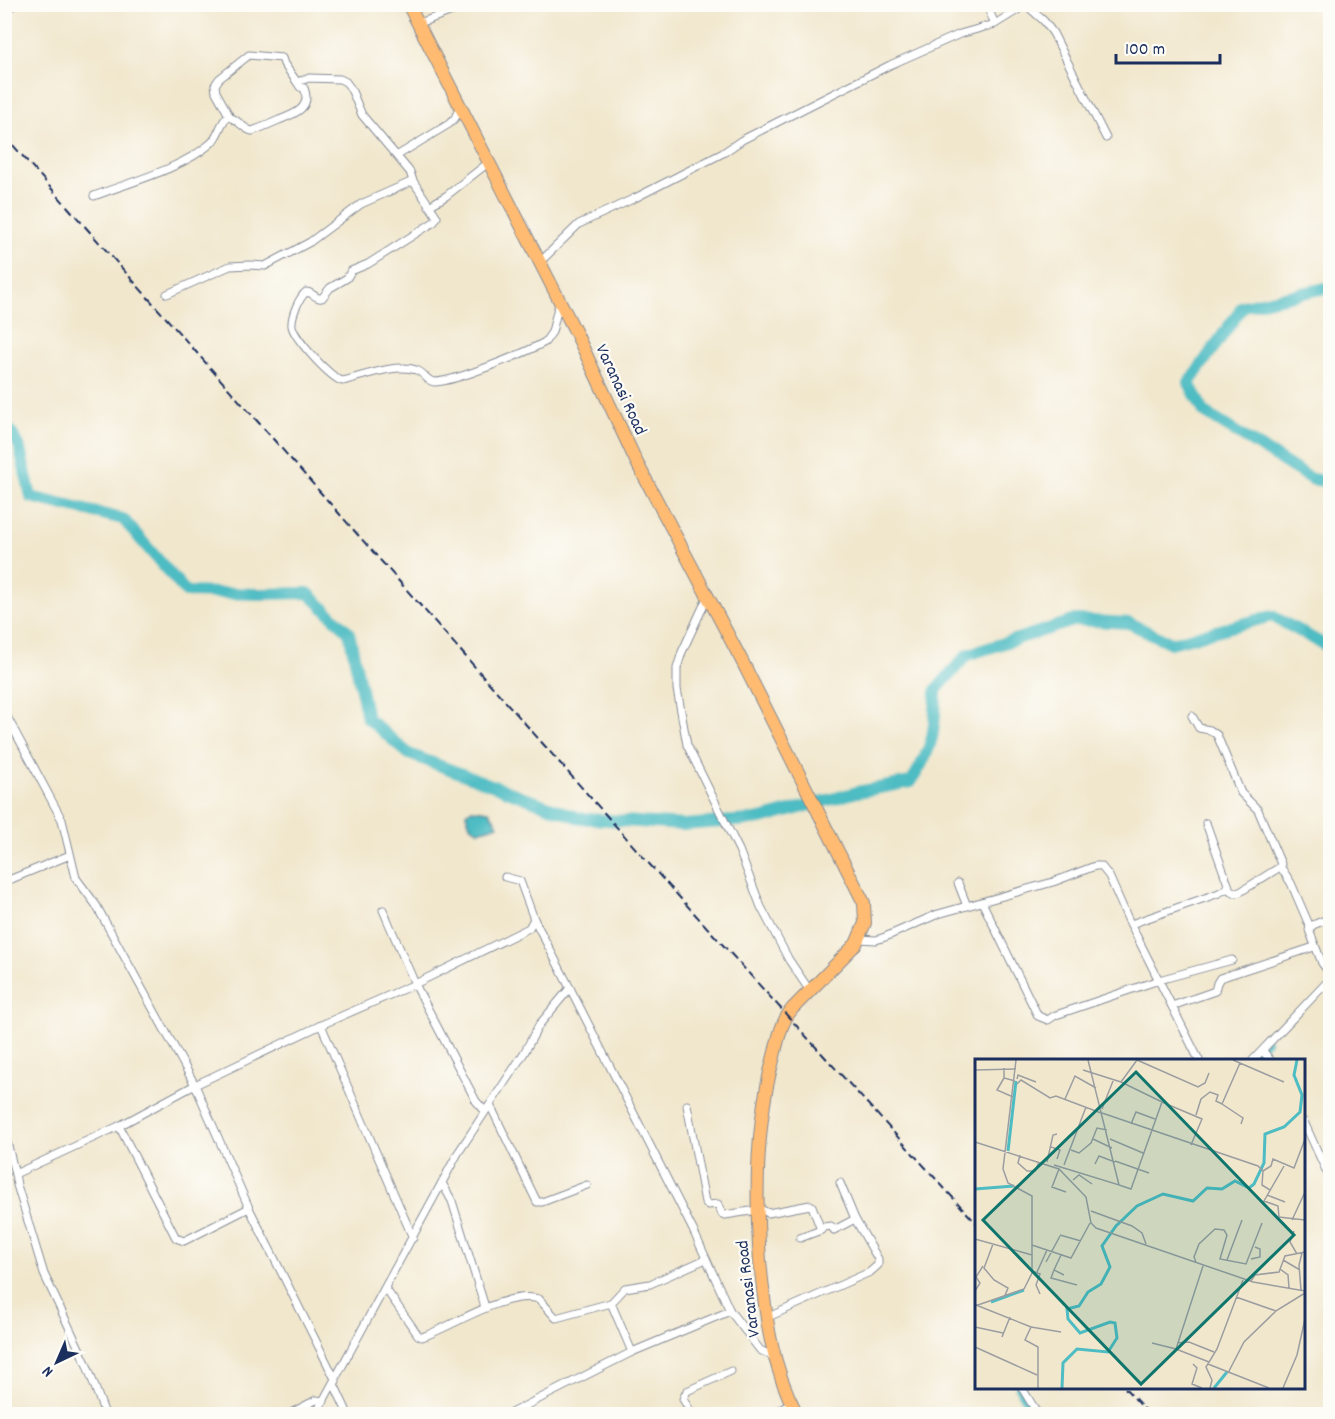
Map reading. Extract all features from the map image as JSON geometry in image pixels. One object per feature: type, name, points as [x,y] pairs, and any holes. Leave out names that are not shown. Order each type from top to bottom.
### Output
[{"type":"highway","name":"Varanasi Road","points":[[408,4],[560,300],[637,463],[708,596],[864,903],[865,923],[860,939],[788,1014],[780,1033],[768,1082],[759,1155],[757,1208],[766,1318],[774,1358],[794,1409]]},
{"type":"street","points":[[4,9],[16,4]]},
{"type":"street","points":[[417,24],[471,4]]},
{"type":"street","points":[[986,4],[995,24]]},
{"type":"street","points":[[539,263],[574,227],[582,222],[635,198],[723,153],[745,138],[890,65],[960,34],[995,24],[1027,5],[1053,33],[1106,138]]},
{"type":"street","points":[[249,55],[282,58],[297,82],[300,87],[304,88],[305,105],[295,114],[252,131],[245,129],[230,117],[216,92],[215,85],[219,79],[249,55]]},
{"type":"street","points":[[297,82],[309,78],[340,79],[346,82],[362,115],[398,155],[410,172],[412,181],[437,217],[434,222],[368,264],[351,271],[346,278],[330,288],[322,298],[310,292],[306,292],[302,297],[292,323],[293,328],[305,346],[333,377],[343,381],[404,368],[416,370],[428,380],[436,382],[471,372],[545,342],[552,332],[560,300]]},
{"type":"street","points":[[398,155],[448,124],[455,118],[460,107]]},
{"type":"street","points":[[94,196],[195,156],[215,139],[225,119],[230,117]]},
{"type":"street","points":[[429,206],[446,196],[488,163]]},
{"type":"street","points":[[167,294],[230,266],[265,266],[310,242],[361,204],[412,181]]},
{"type":"street","points":[[708,596],[682,652],[676,674],[687,745],[739,850],[761,907],[789,960],[810,991]]},
{"type":"street","points":[[4,711],[62,820],[79,883],[96,905],[195,1085],[249,1208],[335,1382],[348,1414]]},
{"type":"street","points":[[1192,716],[1199,728],[1210,730],[1216,735],[1241,793],[1258,810],[1280,860],[1280,866],[1291,883],[1310,927],[1309,934],[1314,947],[1330,975],[1254,1059]]},
{"type":"street","points":[[1206,823],[1228,880],[1228,889]]},
{"type":"street","points":[[4,882],[70,855]]},
{"type":"street","points":[[860,939],[885,938],[932,917],[1053,882],[1098,866],[1107,872],[1198,1059]]},
{"type":"street","points":[[1131,924],[1228,889],[1236,893],[1240,892],[1280,866]]},
{"type":"street","points":[[505,877],[520,881],[534,919],[730,1311],[760,1350],[774,1358]]},
{"type":"street","points":[[958,883],[967,906]]},
{"type":"street","points":[[982,902],[1038,1016],[1048,1020],[1159,980],[1232,960]]},
{"type":"street","points":[[383,910],[415,984],[476,1101],[487,1108],[537,1202],[587,1185]]},
{"type":"street","points":[[1310,927],[1330,918]]},
{"type":"street","points":[[15,1174],[119,1126],[195,1085],[321,1024],[415,984],[529,928],[534,919]]},
{"type":"street","points":[[1172,1006],[1215,991],[1216,983],[1220,978],[1314,947]]},
{"type":"street","points":[[316,1414],[458,1153],[539,1025],[570,988]]},
{"type":"street","points":[[321,1024],[412,1238]]},
{"type":"street","points":[[1263,1051],[1269,1059]]},
{"type":"street","points":[[687,1105],[705,1202],[718,1204],[725,1215],[757,1208],[768,1213],[810,1205],[821,1230]]},
{"type":"street","points":[[1305,1124],[1330,1179]]},
{"type":"street","points":[[119,1126],[176,1238],[184,1241],[249,1208]]},
{"type":"street","points":[[4,1130],[17,1185],[44,1274],[86,1363],[105,1414]]},
{"type":"street","points":[[442,1183],[452,1201],[485,1307]]},
{"type":"street","points":[[766,1318],[875,1269],[878,1265],[878,1259],[855,1219],[840,1183]]},
{"type":"street","points":[[800,1238],[821,1230],[823,1227],[831,1226],[834,1230],[855,1219]]},
{"type":"street","points":[[385,1288],[418,1335],[422,1337],[485,1307],[512,1300],[534,1297],[542,1300],[556,1318],[611,1303],[625,1288],[650,1284],[705,1259]]},
{"type":"street","points":[[611,1303],[632,1352]]},
{"type":"street","points":[[509,1414],[632,1352],[730,1311]]},
{"type":"street","points":[[692,1414],[683,1399],[687,1391],[731,1371]]},
{"type":"street","points":[[1023,1389],[1038,1414]]},
{"type":"street","points":[[289,1414],[316,1400],[324,1401]]},
{"type":"street","points":[[772,1414],[794,1409]]},
{"type":"water","points":[[472,809],[489,811],[498,825],[479,831],[470,825],[466,813]]},
{"type":"waterway","points":[[1330,287],[1243,306],[1189,383],[1204,412],[1311,479],[1330,482]]},
{"type":"waterway","points":[[4,422],[19,445],[31,497],[123,519],[186,592],[308,593],[349,632],[367,718],[409,754],[579,818],[683,825],[761,819],[857,792],[911,782],[932,738],[936,690],[967,655],[1076,620],[1129,623],[1171,643],[1272,616],[1330,648]]},
{"type":"waterway","points":[[1248,1059],[1266,1041]]},
{"type":"waterway","points":[[1020,1389],[1034,1414]]},
{"type":"railway","points":[[4,135],[652,867],[975,1222]]},
{"type":"railway","points":[[1126,1389],[1149,1414]]}]
